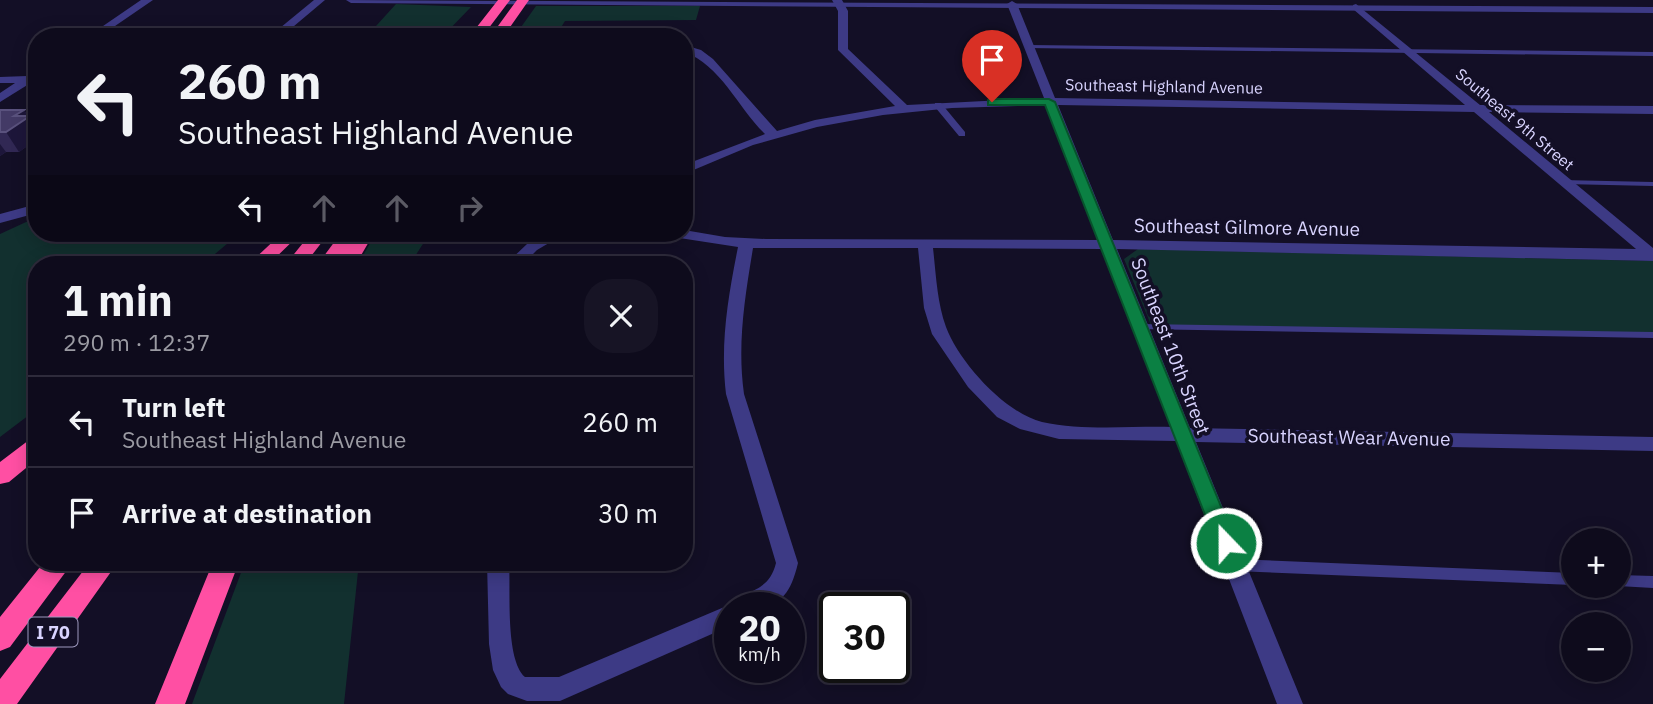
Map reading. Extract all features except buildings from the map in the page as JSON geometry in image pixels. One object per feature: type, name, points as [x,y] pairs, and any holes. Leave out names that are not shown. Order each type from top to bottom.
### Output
[{"type":"highway","points":[[482,28],[504,0]]},
{"type":"highway","points":[[503,28],[523,0]]},
{"type":"highway","points":[[267,256],[282,242]]},
{"type":"highway","points":[[301,256],[313,242]]},
{"type":"highway","points":[[0,475],[28,453]]},
{"type":"highway","name":"I 70","points":[[0,638],[53,571]]},
{"type":"highway","name":"I 70","points":[[0,703],[98,571]]},
{"type":"highway","points":[[170,704],[222,571]]},
{"type":"street","points":[[106,28],[148,0]]},
{"type":"street","points":[[285,28],[320,0]]},
{"type":"street","points":[[351,0],[1013,4],[1084,2],[1653,10]]},
{"type":"street","points":[[838,2],[843,11],[843,50],[903,108]]},
{"type":"street","name":"Southeast 10th Street","points":[[1013,4],[1049,102],[1290,704]]},
{"type":"street","name":"Southeast 9th Street","points":[[1356,7],[1652,254]]},
{"type":"street","points":[[693,52],[706,57],[756,118],[773,134]]},
{"type":"street","points":[[0,80],[28,78]]},
{"type":"street","points":[[0,98],[28,81]]},
{"type":"street","name":"Southeast Highland Avenue","points":[[693,166],[727,150],[773,134],[830,120],[938,105],[1049,102],[1653,110]]},
{"type":"street","points":[[0,219],[28,211]]},
{"type":"street","name":"Southeast Gilmore Avenue","points":[[693,236],[746,243],[1108,244],[1652,254]]},
{"type":"street","points":[[522,256],[542,242]]},
{"type":"street","points":[[746,243],[731,330],[730,365],[735,394],[788,562],[784,579],[773,592]]},
{"type":"street","name":"Southeast Wear Avenue","points":[[925,243],[939,330],[950,351],[992,405],[1012,418],[1043,429],[1653,444]]},
{"type":"street","points":[[498,571],[501,665],[512,682],[524,690],[540,692],[560,689],[714,622]]},
{"type":"lane","points":[[1029,47],[1653,54]]},
{"type":"lane","points":[[938,105],[962,134]]},
{"type":"lane","points":[[1564,182],[1653,184]]},
{"type":"lane","points":[[1140,327],[1653,335]]},
{"type":"lane","points":[[1235,565],[1561,579]]},
{"type":"lane","points":[[1631,581],[1653,582]]},
{"type":"green space","points":[[396,4],[471,7],[451,28],[374,28]]},
{"type":"green space","points":[[536,6],[700,6],[696,20],[565,21],[561,28],[520,28]]},
{"type":"green space","points":[[28,221],[28,242],[229,242],[213,256],[28,256],[28,416],[0,437],[0,234]]},
{"type":"green space","points":[[371,242],[424,242],[415,256],[363,256]]},
{"type":"green space","points":[[1138,249],[1653,261],[1653,334],[1151,325],[1124,259]]},
{"type":"green space","points":[[242,571],[358,571],[344,704],[192,704]]},
{"type":"route","points":[[992,102],[1049,102],[1226,543]]}]
